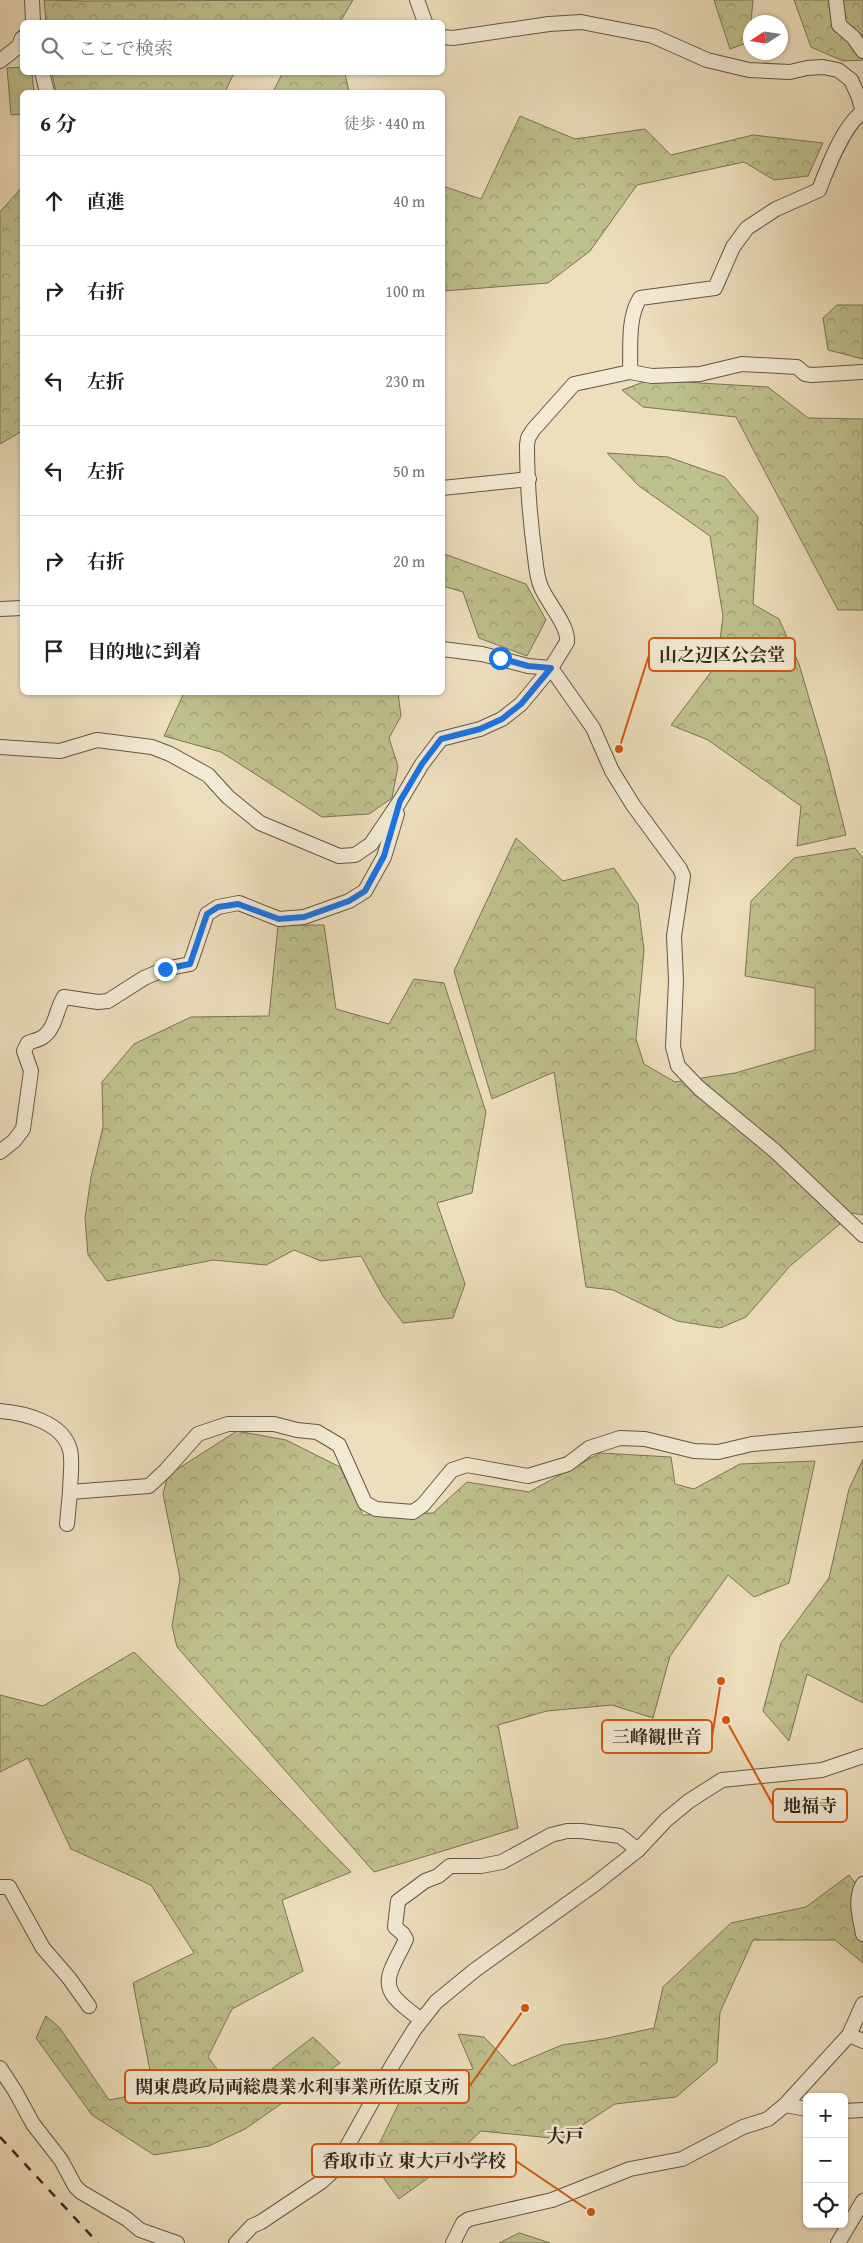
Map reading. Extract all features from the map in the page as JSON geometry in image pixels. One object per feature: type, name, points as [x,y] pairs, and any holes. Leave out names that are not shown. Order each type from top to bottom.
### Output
[{"type":"street","points":[[417,0],[424,20]]},
{"type":"street","points":[[836,0],[839,25],[853,37],[863,51]]},
{"type":"street","points":[[445,37],[453,38],[549,24],[581,22],[653,36],[707,60],[749,70],[790,72],[823,67],[838,70],[851,80],[863,112],[854,117],[848,127],[833,154],[819,190],[815,194],[776,209],[747,228],[733,247],[715,288],[640,298],[631,327],[630,372]]},
{"type":"street","points":[[0,61],[20,43]]},
{"type":"street","points":[[43,75],[46,90]]},
{"type":"street","points":[[0,747],[60,751],[97,740],[152,747],[170,754],[208,776],[228,797],[260,823],[339,856],[355,855],[371,844],[422,764],[441,739],[480,729],[502,719],[521,704],[551,668],[567,642],[567,637],[540,585],[534,546],[528,438],[574,384],[630,372],[652,376],[700,374],[742,364],[797,367],[805,374],[812,375],[863,372]]},
{"type":"street","points":[[445,488],[529,478]]},
{"type":"street","points":[[0,609],[20,608]]},
{"type":"street","points":[[445,649],[482,654],[528,666],[551,668]]},
{"type":"street","points":[[551,668],[593,728],[612,772],[683,876],[674,936],[676,981],[674,1047],[678,1066],[699,1088],[775,1151],[863,1235]]},
{"type":"street","points":[[0,1152],[23,1129],[31,1071],[24,1051],[28,1043],[44,1037],[56,1017],[59,1005],[64,997],[98,1002],[108,1001],[151,975],[165,969],[190,964],[207,914],[218,907],[238,904],[279,919],[304,917],[349,901],[365,891],[376,872],[384,856],[400,801]]},
{"type":"street","points":[[0,1410],[15,1412],[46,1423],[60,1432],[70,1450],[70,1492],[67,1524]]},
{"type":"street","points":[[70,1492],[149,1486],[198,1434],[228,1424],[274,1424],[296,1430],[317,1432],[339,1445],[365,1503],[376,1509],[412,1512],[423,1505],[452,1470],[467,1465],[528,1476],[568,1464],[589,1448],[620,1438],[645,1439],[694,1452],[718,1452],[752,1444],[863,1434]]},
{"type":"street","points":[[236,2243],[252,2226],[314,2187],[334,2170],[393,2064],[421,2020],[436,2002],[638,1850],[666,1820],[689,1801],[722,1780],[822,1770],[863,1756]]},
{"type":"street","points":[[421,2020],[394,1997],[388,1986],[387,1979],[406,1939],[403,1934],[394,1928],[398,1900],[425,1880],[438,1876],[450,1866],[481,1866],[502,1862],[551,1836],[567,1831],[620,1836],[638,1850]]},
{"type":"street","points":[[863,1884],[859,1892],[857,1906],[863,1934]]},
{"type":"street","points":[[0,1887],[9,1887],[44,1948],[90,2006]]},
{"type":"street","points":[[453,2243],[463,2223],[469,2219],[552,2200],[630,2169],[682,2159],[744,2127],[768,2119],[785,2105],[849,2035],[863,2004]]},
{"type":"street","points":[[849,2035],[863,2041]]},
{"type":"street","points":[[0,2068],[15,2090],[37,2130],[61,2160],[81,2192],[127,2219],[140,2230],[177,2243]]},
{"type":"street","points":[[785,2105],[803,2108]]},
{"type":"street","points":[[848,2111],[863,2110]]},
{"type":"street","points":[[838,2243],[863,2202]]},
{"type":"green space","points":[[44,0],[353,0],[341,20],[46,20]]},
{"type":"green space","points":[[714,0],[753,0],[752,15],[743,15],[743,44],[730,49]]},
{"type":"green space","points":[[794,0],[863,0],[863,60],[843,61],[811,47]]},
{"type":"green space","points":[[20,67],[20,75],[32,75],[34,90],[20,90],[20,114],[11,115],[7,68]]},
{"type":"green space","points":[[53,75],[233,75],[226,90],[56,90]]},
{"type":"green space","points":[[282,75],[345,75],[349,90],[274,90]]},
{"type":"green space","points":[[520,116],[575,139],[645,129],[671,155],[753,135],[823,143],[808,176],[774,180],[744,162],[637,185],[590,251],[548,283],[445,291],[445,187],[481,199]]},
{"type":"green space","points":[[20,189],[20,432],[0,444],[0,212]]},
{"type":"green space","points":[[837,305],[863,305],[863,359],[828,350],[823,318]]},
{"type":"green space","points":[[649,380],[768,387],[808,418],[863,419],[863,520],[861,522],[863,527],[863,610],[838,610],[736,417],[643,407],[622,390]]},
{"type":"green space","points":[[607,453],[668,457],[725,477],[758,517],[753,604],[779,619],[799,664],[827,759],[846,835],[797,846],[801,806],[708,740],[671,725],[717,664],[723,616],[710,536],[639,486]]},
{"type":"green space","points":[[445,554],[526,584],[546,620],[527,656],[479,638],[463,592],[445,587]]},
{"type":"green space","points":[[183,695],[398,695],[401,716],[389,738],[398,766],[392,798],[369,814],[322,817],[221,752],[164,736]]},
{"type":"green space","points":[[516,838],[563,881],[614,868],[638,904],[644,950],[636,1039],[644,1064],[675,1082],[735,1073],[815,1050],[815,988],[745,976],[751,901],[794,858],[855,848],[863,858],[863,1215],[853,1213],[790,1266],[746,1317],[720,1328],[677,1321],[613,1290],[586,1287],[554,1072],[492,1099],[454,971]]},
{"type":"green space","points":[[278,925],[324,925],[336,1009],[389,1024],[414,979],[444,983],[486,1112],[472,1193],[437,1203],[465,1284],[453,1318],[403,1323],[383,1296],[361,1256],[321,1261],[294,1250],[266,1265],[213,1260],[107,1281],[88,1255],[85,1218],[91,1177],[103,1127],[102,1082],[134,1044],[191,1017],[269,1016]]},
{"type":"green space","points":[[237,1431],[286,1440],[340,1467],[363,1515],[433,1513],[467,1482],[529,1492],[600,1453],[671,1457],[675,1484],[694,1489],[740,1464],[815,1461],[789,1583],[754,1597],[728,1575],[670,1656],[653,1718],[612,1705],[547,1711],[498,1725],[518,1828],[374,1872],[177,1647],[172,1626],[180,1578],[163,1494],[168,1475]]},
{"type":"green space","points":[[863,1459],[863,1703],[807,1674],[789,1741],[763,1711],[781,1643],[829,1578],[849,1489]]},
{"type":"green space","points":[[134,1652],[351,1872],[282,1900],[303,1971],[232,2009],[208,2057],[237,2096],[313,2037],[340,2063],[245,2129],[209,2146],[154,2155],[92,2115],[36,2038],[46,2016],[60,2028],[109,2100],[154,2091],[133,1983],[194,1953],[151,1885],[71,1849],[28,1758],[0,1772],[0,1695],[43,1706]]},
{"type":"green space","points":[[849,1875],[863,1893],[863,1963],[835,1940],[753,1940],[720,2012],[717,2062],[676,2097],[615,2104],[561,2139],[481,2131],[443,2167],[399,2199],[371,2161],[411,2078],[473,2069],[458,2034],[484,2037],[512,2066],[562,2045],[603,2039],[654,2028],[663,1987],[731,1923],[806,1907]]},
{"type":"green space","points":[[520,2233],[550,2243],[499,2243]]},
{"type":"railway","points":[[0,2137],[98,2243]]},
{"type":"place","name":"山之辺区公会堂","points":[[619,749]]},
{"type":"place","name":"三峰観世音","points":[[721,1681]]},
{"type":"place","name":"地福寺","points":[[726,1720]]},
{"type":"place","name":"関東農政局両総農業水利事業所佐原支所","points":[[525,2008]]},
{"type":"place","name":"香取市立 東大戸小学校","points":[[591,2212]]},
{"type":"district","name":"大戸","points":[[565,2136]]},
{"type":"route","points":[[165,969],[190,964],[207,914],[218,907],[238,904],[279,919],[304,917],[349,901],[365,891],[384,856],[400,801],[422,764],[441,739],[471,732],[502,719],[521,704],[551,668],[528,666],[500,658]]}]
